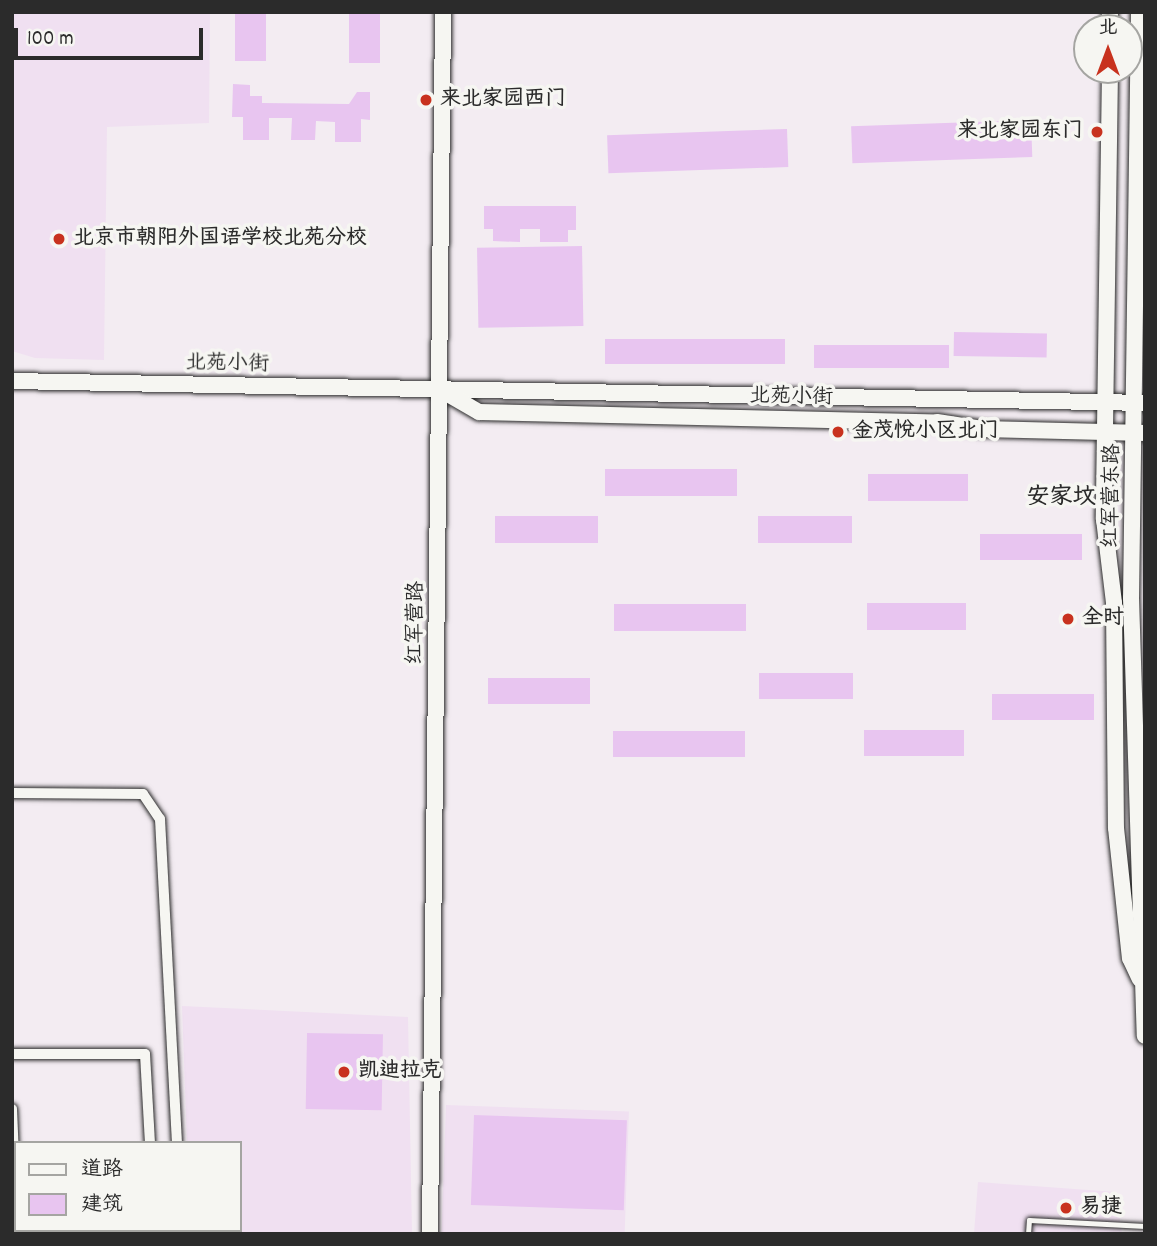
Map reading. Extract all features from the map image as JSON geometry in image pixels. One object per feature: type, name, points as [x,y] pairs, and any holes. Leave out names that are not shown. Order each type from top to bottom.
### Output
[{"type":"street","name":"红军营路","points":[[430,1234],[443,12]]},
{"type":"street","name":"红军营东路","points":[[1139,12],[1140,433],[1131,598],[1140,792],[1140,979],[1145,1036]]},
{"type":"street","name":"红军营东路","points":[[1110,84],[1104,519],[1114,603],[1115,792],[1129,958],[1140,979]]},
{"type":"street","name":"北苑小街","points":[[12,381],[1106,400],[1140,403]]},
{"type":"street","name":"北苑小街","points":[[441,390],[480,412],[937,422],[1140,433]]},
{"type":"street","points":[[1115,792],[1140,792]]},
{"type":"street","points":[[12,793],[143,793],[160,819],[177,1141]]},
{"type":"street","points":[[12,1054],[145,1054],[150,1141]]},
{"type":"street","points":[[12,1109],[14,1157]]},
{"type":"street","points":[[60,1232],[106,1232]]},
{"type":"lane","points":[[1028,1234],[1029,1220],[1145,1226]]},
{"type":"shaded area","name":"北京市朝阳外国语学校北苑分校","points":[[12,12],[210,12],[209,123],[107,127],[104,360],[35,358],[12,351]]},
{"type":"shaded area","points":[[182,1006],[408,1017],[412,1234],[190,1234],[242,1232],[242,1141],[187,1141]]},
{"type":"shaded area","points":[[446,1105],[629,1111],[625,1234],[441,1234]]},
{"type":"shaded area","points":[[978,1182],[1116,1192],[1122,1234],[974,1234]]},
{"type":"building","points":[[235,12],[266,12],[266,61],[235,61]]},
{"type":"building","points":[[349,12],[380,12],[380,63],[349,63]]},
{"type":"building","points":[[233,84],[250,85],[250,96],[262,96],[262,103],[349,104],[357,92],[370,92],[370,120],[361,119],[361,142],[335,142],[335,122],[316,121],[315,140],[291,140],[292,118],[269,118],[269,140],[243,140],[243,117],[232,117]]},
{"type":"building","points":[[1031,120],[1032,157],[852,163],[851,126]]},
{"type":"building","points":[[787,129],[788,167],[608,173],[607,135]]},
{"type":"building","points":[[484,206],[576,206],[576,230],[568,230],[568,242],[540,242],[540,229],[520,229],[520,242],[493,241],[493,229],[484,229]]},
{"type":"building","points":[[582,246],[583,326],[478,328],[477,248]]},
{"type":"building","points":[[954,332],[1047,334],[1047,358],[954,356]]},
{"type":"building","points":[[605,339],[785,339],[785,364],[605,364]]},
{"type":"building","points":[[814,345],[949,345],[949,368],[814,368]]},
{"type":"building","points":[[605,469],[737,469],[737,496],[605,496]]},
{"type":"building","points":[[868,474],[968,474],[968,501],[868,501]]},
{"type":"building","points":[[495,516],[598,516],[598,543],[495,543]]},
{"type":"building","points":[[758,516],[852,516],[852,543],[758,543]]},
{"type":"building","points":[[980,534],[1082,534],[1082,560],[980,560]]},
{"type":"building","points":[[867,603],[966,603],[966,630],[867,630]]},
{"type":"building","points":[[614,604],[746,604],[746,631],[614,631]]},
{"type":"building","points":[[759,673],[853,673],[853,699],[759,699]]},
{"type":"building","points":[[488,678],[590,678],[590,704],[488,704]]},
{"type":"building","points":[[992,694],[1094,694],[1094,720],[992,720]]},
{"type":"building","points":[[864,730],[964,730],[964,756],[864,756]]},
{"type":"building","points":[[613,731],[745,731],[745,757],[613,757]]},
{"type":"building","name":"凯迪拉克","points":[[307,1033],[383,1034],[382,1110],[306,1109]]},
{"type":"building","points":[[474,1115],[627,1120],[624,1210],[471,1205]]},
{"type":"place","name":"来北家园西门","points":[[426,100]]},
{"type":"place","name":"来北家园东门","points":[[1097,132]]},
{"type":"place","name":"北京市朝阳外国语学校北苑分校","points":[[59,239]]},
{"type":"place","name":"金茂悦小区北门","points":[[838,432]]},
{"type":"place","name":"全时","points":[[1068,619]]},
{"type":"place","name":"凯迪拉克","points":[[344,1072]]},
{"type":"place","name":"易捷","points":[[1066,1208]]},
{"type":"district","name":"安家坟","points":[[1061,499]]}]
